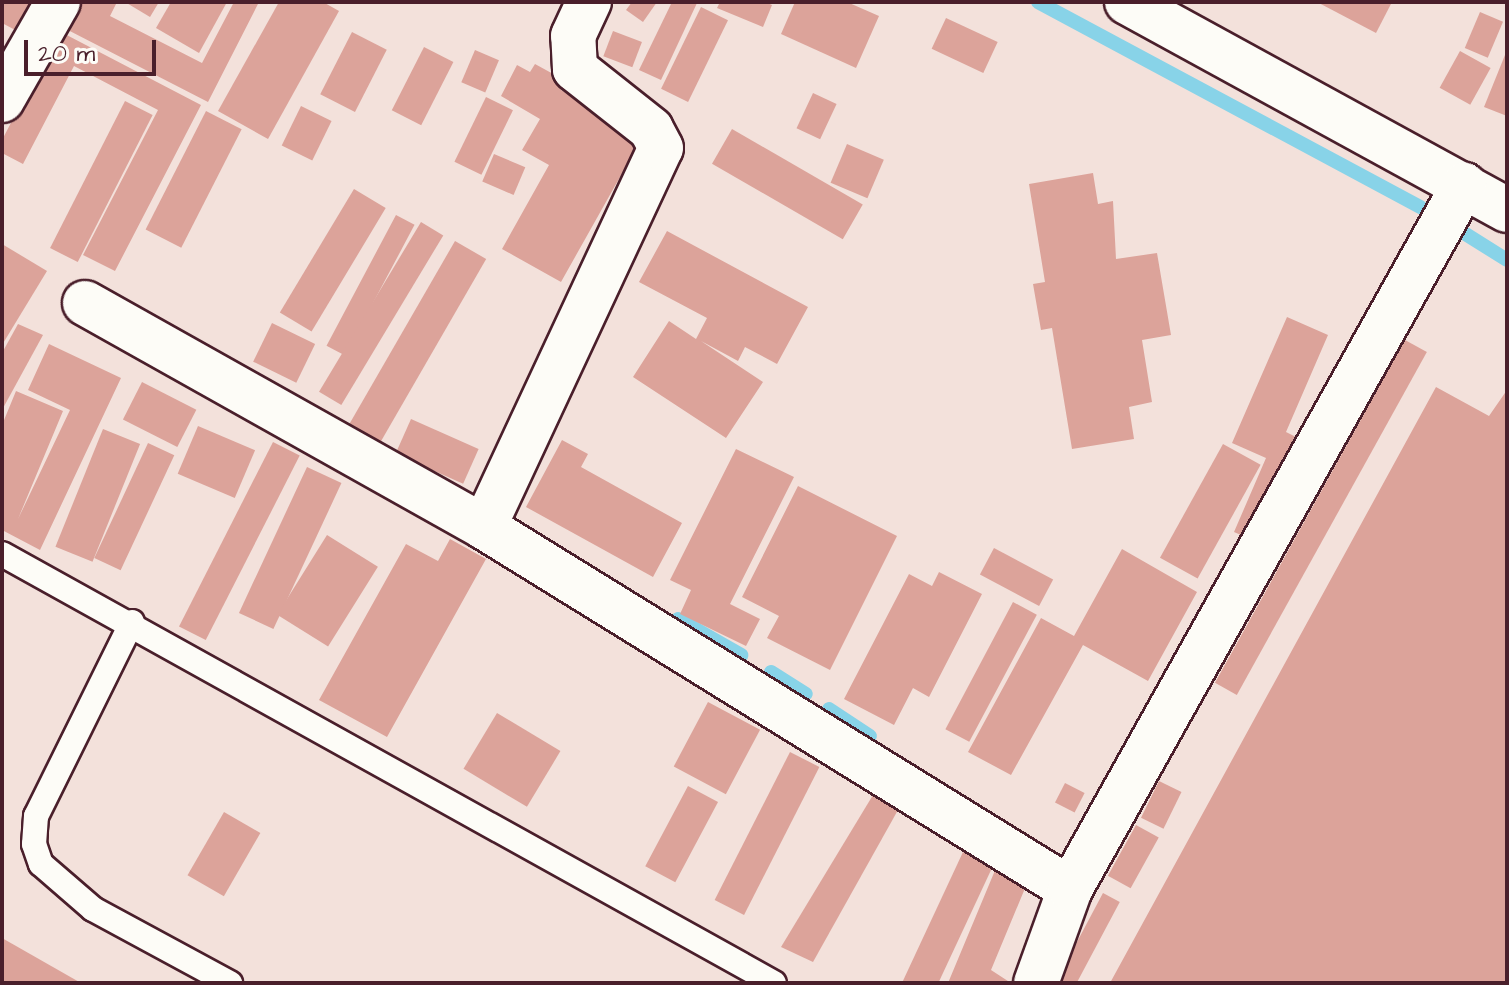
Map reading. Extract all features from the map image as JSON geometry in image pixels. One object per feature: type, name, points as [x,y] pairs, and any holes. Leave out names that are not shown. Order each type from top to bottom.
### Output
[{"type":"street","points":[[2,100],[58,2]]},
{"type":"street","points":[[484,527],[661,148],[651,129],[575,69],[573,36],[589,2]]},
{"type":"street","points":[[1127,2],[1507,210]]},
{"type":"street","points":[[1036,983],[1070,889],[1464,185]]},
{"type":"street","points":[[85,303],[484,527],[1070,889]]},
{"type":"lane","points":[[2,554],[132,622],[774,983]]},
{"type":"lane","points":[[132,622],[42,802],[34,844],[41,864],[93,909],[230,983]]},
{"type":"building","points":[[2,2],[34,2],[19,32],[2,23]]},
{"type":"building","points":[[75,2],[117,2],[110,16],[202,63],[234,2],[259,2],[208,102],[62,27]]},
{"type":"building","points":[[125,2],[159,2],[150,17]]},
{"type":"building","points":[[171,2],[227,2],[199,53],[156,28]]},
{"type":"building","points":[[279,2],[323,2],[339,11],[268,139],[218,111]]},
{"type":"building","points":[[632,2],[657,2],[643,22],[626,10]]},
{"type":"building","points":[[672,2],[697,3],[661,80],[639,70]]},
{"type":"building","points":[[720,2],[765,2],[772,5],[763,27],[717,8]]},
{"type":"building","points":[[795,2],[847,2],[879,16],[856,68],[781,34]]},
{"type":"building","points":[[1317,2],[1392,2],[1376,33]]},
{"type":"building","points":[[701,7],[728,20],[688,102],[661,89]]},
{"type":"building","points":[[1480,12],[1503,22],[1488,58],[1465,48]]},
{"type":"building","points":[[946,18],[998,42],[983,73],[932,49]]},
{"type":"building","points":[[59,31],[201,105],[115,271],[83,255],[158,110],[74,66],[23,164],[2,153],[2,140]]},
{"type":"building","points":[[613,31],[642,42],[632,67],[603,56]]},
{"type":"building","points":[[352,32],[387,50],[355,112],[320,94]]},
{"type":"building","points":[[424,47],[453,62],[421,125],[392,110]]},
{"type":"building","points":[[475,50],[499,60],[485,92],[461,82]]},
{"type":"building","points":[[1507,50],[1507,116],[1484,107]]},
{"type":"building","points":[[1460,51],[1491,68],[1470,105],[1440,88]]},
{"type":"building","points":[[535,64],[566,81],[561,90],[643,136],[561,282],[502,249],[549,165],[522,150],[540,119],[501,96],[517,65],[530,72]]},
{"type":"building","points":[[813,93],[837,104],[820,139],[797,128]]},
{"type":"building","points":[[486,97],[513,110],[481,175],[454,162]]},
{"type":"building","points":[[125,101],[153,115],[78,262],[50,248]]},
{"type":"building","points":[[301,106],[332,121],[312,160],[282,146]]},
{"type":"building","points":[[206,111],[242,129],[181,248],[146,230]]},
{"type":"building","points":[[732,129],[863,204],[843,239],[712,164]]},
{"type":"building","points":[[847,144],[884,160],[867,198],[831,183]]},
{"type":"building","points":[[494,154],[525,167],[514,195],[482,182]]},
{"type":"building","points":[[1093,173],[1098,204],[1113,201],[1116,259],[1157,253],[1171,335],[1142,340],[1152,402],[1129,407],[1134,439],[1072,449],[1052,328],[1041,330],[1033,284],[1045,282],[1029,184]]},
{"type":"building","points":[[354,189],[386,208],[312,331],[280,312]]},
{"type":"building","points":[[396,215],[415,225],[345,356],[327,346]]},
{"type":"building","points":[[421,222],[443,235],[341,405],[319,392]]},
{"type":"building","points":[[667,231],[808,307],[777,364],[745,347],[738,361],[701,341],[763,382],[726,438],[633,377],[669,321],[696,339],[707,318],[639,282]]},
{"type":"building","points":[[455,241],[486,259],[373,455],[342,437]]},
{"type":"building","points":[[2,244],[47,271],[2,345]]},
{"type":"building","points":[[1287,317],[1328,335],[1286,432],[1302,440],[1257,542],[1234,532],[1266,458],[1232,443]]},
{"type":"building","points":[[272,323],[315,344],[296,383],[253,362]]},
{"type":"building","points":[[18,324],[43,335],[2,410],[2,353]]},
{"type":"building","points":[[1405,340],[1427,352],[1237,695],[1215,683]]},
{"type":"building","points":[[49,344],[121,378],[40,550],[2,530],[2,425],[16,391],[63,411],[18,519],[70,410],[28,390]]},
{"type":"building","points":[[142,382],[196,410],[177,447],[123,419]]},
{"type":"building","points":[[1436,387],[1489,416],[1507,390],[1507,983],[1110,983]]},
{"type":"building","points":[[411,419],[479,449],[463,484],[396,454]]},
{"type":"building","points":[[198,426],[255,450],[235,498],[178,474]]},
{"type":"building","points":[[103,429],[140,444],[93,562],[55,547]]},
{"type":"building","points":[[562,440],[588,454],[581,467],[682,523],[653,577],[526,507]]},
{"type":"building","points":[[273,442],[300,456],[206,640],[179,626]]},
{"type":"building","points":[[148,443],[174,455],[121,570],[94,558]]},
{"type":"building","points":[[1223,444],[1261,465],[1198,579],[1160,558]]},
{"type":"building","points":[[736,449],[794,477],[730,604],[760,619],[746,646],[680,614],[691,590],[670,580]]},
{"type":"building","points":[[307,467],[341,483],[273,629],[239,613]]},
{"type":"building","points":[[798,486],[897,536],[830,670],[767,638],[779,616],[742,597]]},
{"type":"building","points":[[327,535],[378,567],[328,647],[277,615]]},
{"type":"building","points":[[450,539],[486,559],[387,737],[319,700],[406,544],[438,561]]},
{"type":"building","points":[[994,548],[1053,579],[1039,606],[980,574]]},
{"type":"building","points":[[1122,549],[1197,592],[1148,681],[1083,645],[1011,775],[968,752],[1041,618],[1074,636]]},
{"type":"building","points":[[939,572],[982,594],[929,697],[913,688],[894,725],[844,699],[909,574],[932,586]]},
{"type":"building","points":[[1013,602],[1037,615],[969,742],[945,729]]},
{"type":"building","points":[[708,702],[760,730],[726,794],[674,766]]},
{"type":"building","points":[[497,713],[560,751],[527,807],[464,769]]},
{"type":"building","points":[[790,752],[819,767],[744,915],[715,900]]},
{"type":"building","points":[[1159,781],[1181,792],[1163,829],[1141,818]]},
{"type":"building","points":[[1065,783],[1085,793],[1075,813],[1055,803]]},
{"type":"building","points":[[688,786],[718,802],[675,882],[645,866]]},
{"type":"building","points":[[873,795],[898,810],[813,962],[781,947]]},
{"type":"building","points":[[224,812],[260,833],[224,896],[188,875]]},
{"type":"building","points":[[1136,825],[1159,838],[1131,888],[1108,876]]},
{"type":"building","points":[[963,852],[993,866],[938,983],[902,983]]},
{"type":"building","points":[[1001,856],[1033,869],[991,970],[1011,983],[948,983]]},
{"type":"building","points":[[1103,893],[1120,902],[1077,983],[1056,982]]},
{"type":"building","points":[[2,938],[81,983],[2,983]]},
{"type":"waterway","points":[[1038,2],[1421,207]]},
{"type":"waterway","points":[[1456,228],[1507,260]]},
{"type":"waterway","points":[[678,619],[741,655]]},
{"type":"waterway","points":[[771,672],[806,694]]},
{"type":"waterway","points":[[829,709],[870,736]]}]
